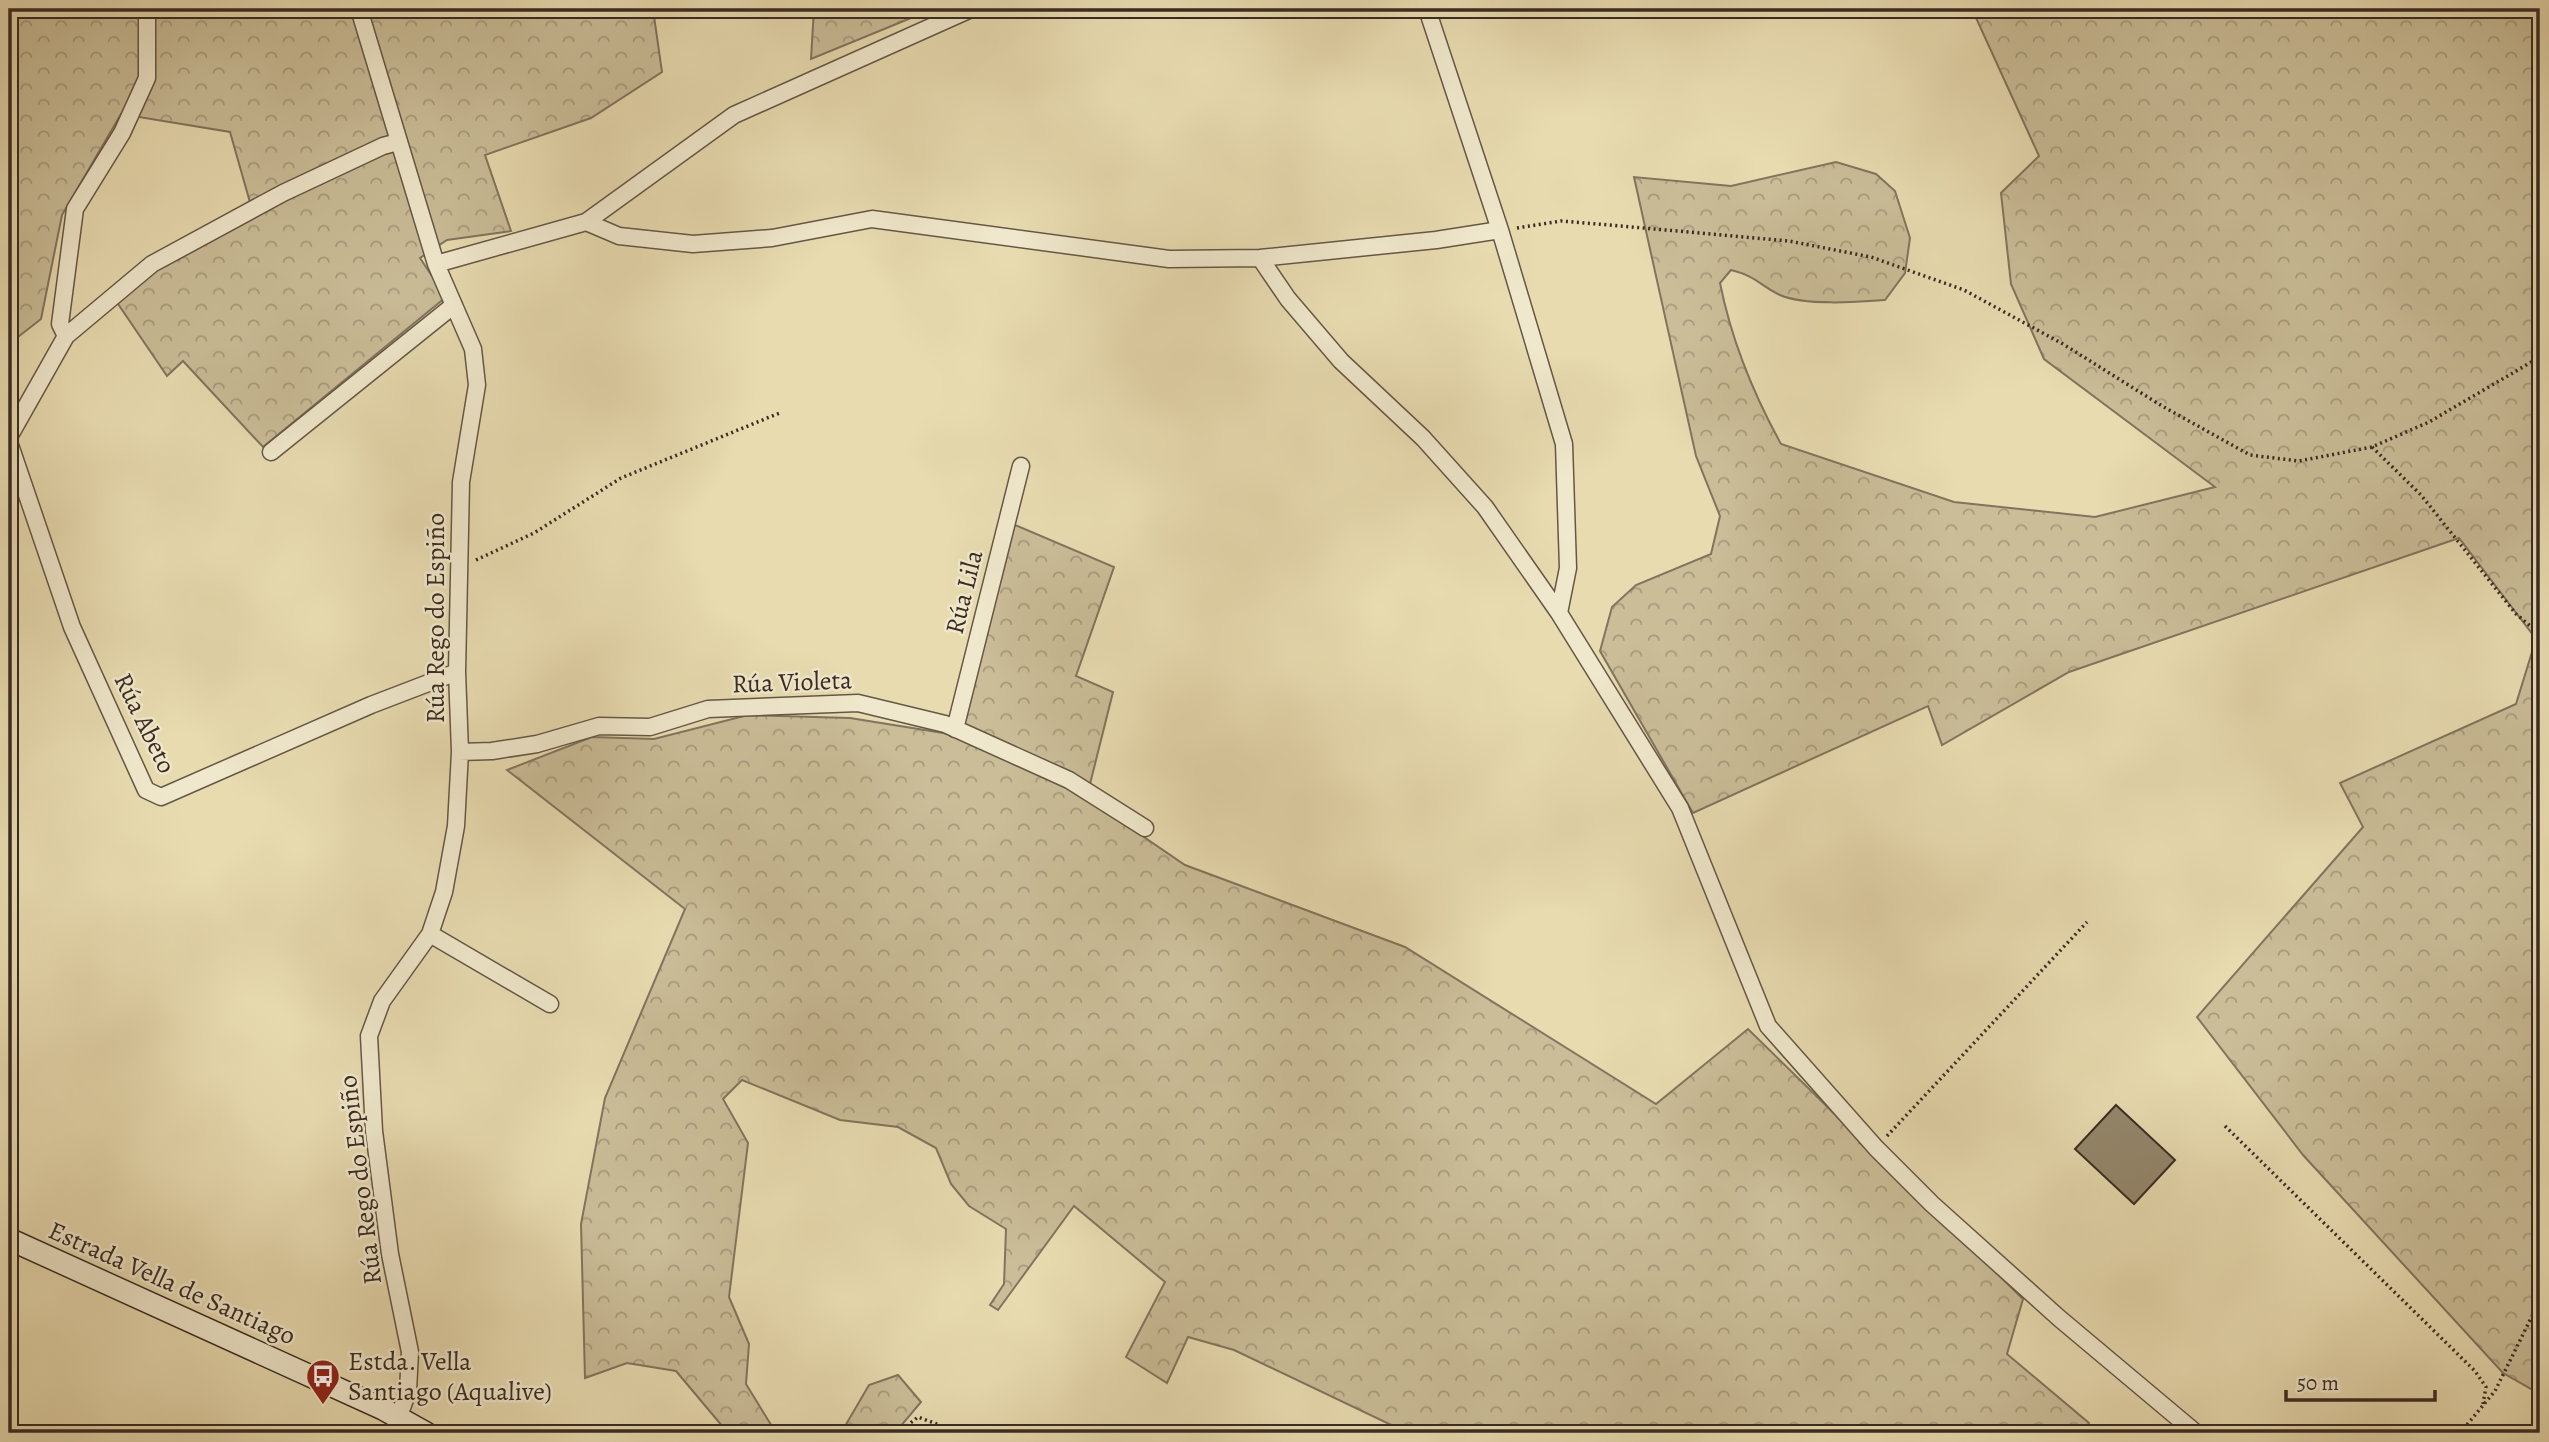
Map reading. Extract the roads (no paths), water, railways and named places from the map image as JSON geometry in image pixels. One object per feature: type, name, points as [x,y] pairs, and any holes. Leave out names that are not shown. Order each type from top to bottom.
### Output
[{"type":"main road","name":"Estrada Vella de Santiago","points":[[9,1240],[396,1426],[426,1433]]},
{"type":"street","points":[[66,336],[60,324],[75,209],[122,133],[147,78],[147,9]]},
{"type":"street","name":"Rúa Rego do Espiño","points":[[359,9],[436,264],[472,349],[477,385],[461,482],[457,672],[460,752],[456,826],[444,892],[430,934],[382,1001],[369,1036],[374,1131],[390,1254],[410,1352],[408,1391],[396,1426]]},
{"type":"street","points":[[436,264],[586,222],[734,115],[971,9]]},
{"type":"street","points":[[1427,9],[1500,230],[1564,444],[1568,568],[1559,613]]},
{"type":"street","points":[[9,439],[66,336],[152,264],[283,193],[383,146],[398,142]]},
{"type":"street","points":[[586,222],[619,236],[693,244],[772,238],[872,219],[1169,259],[1260,258],[1437,240],[1500,230]]},
{"type":"street","points":[[1260,258],[1288,299],[1341,361],[1423,438],[1485,507],[1559,613],[1679,808],[1768,1026],[1876,1148],[1932,1204],[2039,1300],[2196,1433]]},
{"type":"street","points":[[271,452],[454,305]]},
{"type":"street","name":"Rúa Abeto","points":[[9,439],[72,627],[146,790],[160,797],[371,705],[457,672]]},
{"type":"street","name":"Rúa Lila","points":[[955,729],[1021,466]]},
{"type":"street","name":"Rúa Violeta","points":[[460,752],[492,751],[537,744],[599,726],[650,726],[708,709],[858,703],[955,729],[1069,780],[1144,828]]},
{"type":"street","points":[[430,934],[550,1004]]},
{"type":"place","name":"Estda. Vella Santiago (Aqualive)","points":[[323,1406]]}]
